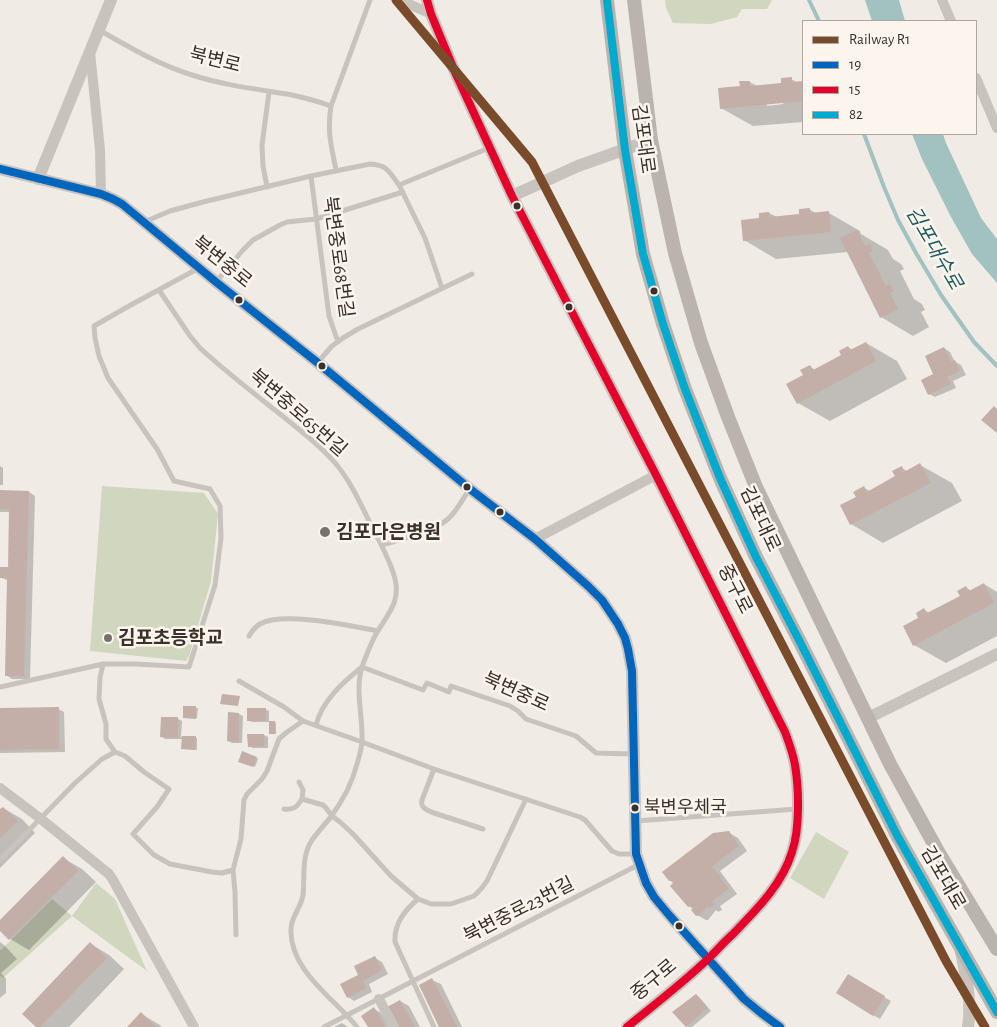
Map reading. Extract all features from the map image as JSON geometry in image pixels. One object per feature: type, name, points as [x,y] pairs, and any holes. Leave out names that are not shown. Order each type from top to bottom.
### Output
[{"type":"main road","name":"김포대로","points":[[607,0],[625,150],[642,254],[662,324],[685,389],[720,478],[756,557],[898,837],[997,1012]]},
{"type":"main road","name":"김포대로","points":[[634,0],[651,140],[675,254],[701,343],[725,408],[756,487],[890,764],[940,855],[997,949]]},
{"type":"street","points":[[38,179],[111,0]]},
{"type":"street","points":[[400,0],[431,14]]},
{"type":"street","name":"중구로","points":[[427,0],[455,72],[512,196],[656,475],[785,732],[795,765],[797,780],[796,834],[793,851],[780,879],[744,922],[707,960],[627,1027]]},
{"type":"street","points":[[942,0],[951,20]]},
{"type":"street","points":[[90,52],[100,150],[101,194]]},
{"type":"street","points":[[977,80],[997,128]]},
{"type":"street","points":[[512,196],[578,166],[651,140]]},
{"type":"street","name":"북변중로","points":[[0,169],[101,194],[122,204],[470,489],[535,539],[602,600],[625,638],[632,671],[637,859],[646,884],[654,897],[707,960],[744,999],[780,1027]]},
{"type":"street","points":[[535,539],[656,475]]},
{"type":"street","points":[[868,718],[997,654]]},
{"type":"street","points":[[0,788],[105,871],[113,880],[194,1027]]},
{"type":"street","points":[[960,945],[968,985],[970,1017],[968,1027]]},
{"type":"street","points":[[379,999],[394,1027]]},
{"type":"lane","points":[[336,170],[329,134],[328,121],[331,106],[370,0]]},
{"type":"lane","name":"북변로","points":[[98,30],[151,59],[208,80],[287,94],[331,106]]},
{"type":"lane","points":[[267,187],[262,146],[269,92]]},
{"type":"lane","points":[[399,185],[490,148]]},
{"type":"lane","name":"북변중로68번길","points":[[143,222],[170,211],[311,176],[370,164],[379,165],[385,167],[403,192],[425,238],[442,288]]},
{"type":"lane","name":"북변중로68번길","points":[[311,176],[328,316],[338,342]]},
{"type":"lane","points":[[216,282],[243,250],[266,231],[287,222],[316,219],[403,192]]},
{"type":"lane","points":[[0,687],[103,664],[189,667],[215,585],[221,538],[220,506],[210,489],[174,481],[158,449],[108,378],[99,356],[94,326],[200,268]]},
{"type":"lane","points":[[318,363],[332,346],[350,334],[379,318],[472,274]]},
{"type":"lane","name":"북변중로65번길","points":[[159,290],[200,348],[301,431],[327,454],[336,465],[359,499],[382,545],[395,579],[396,597],[390,613],[378,630],[369,648],[362,667],[359,692],[362,742],[357,764],[352,780],[332,816]]},
{"type":"lane","points":[[382,545],[447,520],[470,489]]},
{"type":"lane","points":[[249,636],[259,625],[278,619],[328,622],[378,630]]},
{"type":"lane","points":[[103,664],[99,699],[106,724],[106,738],[115,752],[125,756],[144,772],[170,789],[133,834],[154,855],[170,864],[222,873],[233,870]]},
{"type":"lane","points":[[316,725],[318,716],[327,702],[351,675],[362,667]]},
{"type":"lane","name":"북변중로","points":[[362,667],[423,690],[427,683],[449,692],[452,686],[510,706],[526,719],[576,736],[596,753],[633,754]]},
{"type":"lane","points":[[239,681],[284,707],[303,721],[434,769],[580,817],[585,820],[612,851],[637,859]]},
{"type":"lane","points":[[236,935],[233,870],[241,839],[244,800],[267,771],[279,739],[303,721]]},
{"type":"lane","points":[[0,860],[75,783],[102,759],[115,752]]},
{"type":"lane","points":[[434,769],[422,800],[421,804],[423,807],[434,813],[483,829]]},
{"type":"lane","points":[[284,809],[289,810],[296,807],[302,799],[303,790],[299,782]]},
{"type":"lane","points":[[302,799],[323,805],[391,876],[418,899],[431,904],[452,904],[474,896],[487,881],[526,799]]},
{"type":"lane","points":[[636,821],[797,809]]},
{"type":"lane","points":[[332,816],[312,840],[304,859],[301,903],[292,921],[290,930],[294,949],[309,976],[348,1015],[357,1027]]},
{"type":"lane","name":"북변중로23번길","points":[[324,1027],[413,982],[637,859]]},
{"type":"lane","points":[[418,899],[407,908],[400,918],[395,942],[434,1027]]},
{"type":"green space","points":[[665,0],[772,0],[767,9],[742,9],[737,17],[711,24],[673,23],[666,8]]},
{"type":"green space","points":[[102,486],[204,493],[218,514],[211,581],[186,661],[90,651]]},
{"type":"green space","points":[[816,832],[849,852],[824,899],[790,878]]},
{"type":"green space","points":[[96,883],[115,899],[147,971],[72,916]]},
{"type":"green space","points":[[52,899],[72,916],[3,978],[0,975],[0,951]]},
{"type":"water","points":[[865,0],[899,0],[905,20],[872,20]]},
{"type":"water","points":[[912,135],[943,135],[981,218],[997,239],[997,283],[972,254],[922,159]]},
{"type":"building","points":[[792,77],[792,82],[802,81],[802,101],[720,109],[718,88],[740,86],[739,81],[750,81],[750,86],[781,83],[781,78]]},
{"type":"building","points":[[810,208],[810,213],[829,211],[831,232],[743,241],[741,220],[759,218],[759,213],[769,212],[770,217],[799,214],[799,209]]},
{"type":"building","points":[[857,230],[865,246],[870,244],[873,250],[869,253],[886,286],[890,284],[894,291],[890,293],[898,309],[880,318],[840,238]]},
{"type":"building","points":[[866,342],[876,361],[797,404],[786,384],[803,375],[800,370],[810,365],[813,370],[841,355],[839,351],[848,346],[850,350]]},
{"type":"building","points":[[944,347],[951,362],[955,360],[960,371],[947,377],[951,384],[928,395],[921,380],[933,374],[925,356]]},
{"type":"building","points":[[994,406],[997,409],[997,433],[981,420]]},
{"type":"building","points":[[920,463],[931,483],[850,525],[840,505],[856,497],[853,492],[864,486],[867,492],[895,476],[892,471],[902,466],[904,472]]},
{"type":"building","points":[[0,490],[29,491],[24,676],[5,676],[7,578],[0,578],[0,567],[8,567],[9,510],[0,509]]},
{"type":"building","points":[[984,583],[994,603],[913,646],[903,626],[918,618],[916,613],[924,608],[927,613],[960,596],[957,591],[966,586],[969,591]]},
{"type":"building","points":[[222,694],[240,696],[238,706],[220,704]]},
{"type":"building","points":[[183,706],[196,706],[196,719],[183,718]]},
{"type":"building","points":[[59,707],[59,749],[0,750],[0,708]]},
{"type":"building","points":[[247,708],[266,708],[266,721],[247,721]]},
{"type":"building","points":[[228,712],[239,713],[239,742],[227,741]]},
{"type":"building","points":[[161,717],[178,717],[178,738],[160,737]]},
{"type":"building","points":[[269,721],[275,721],[275,734],[269,734]]},
{"type":"building","points":[[247,734],[264,734],[264,746],[248,747]]},
{"type":"building","points":[[182,736],[196,736],[195,750],[181,749]]},
{"type":"building","points":[[242,751],[257,757],[253,767],[238,762]]},
{"type":"building","points":[[3,807],[18,821],[0,839],[0,809]]},
{"type":"building","points":[[729,831],[739,846],[712,866],[729,889],[712,901],[714,905],[709,908],[707,906],[700,915],[696,916],[691,910],[693,908],[688,907],[670,886],[673,883],[662,872],[713,833]]},
{"type":"building","points":[[63,856],[78,871],[9,940],[0,931],[0,920]]},
{"type":"building","points":[[90,942],[107,958],[40,1027],[36,1027],[22,1014]]},
{"type":"building","points":[[375,956],[382,970],[363,981],[366,988],[347,998],[340,984],[358,975],[354,966]]},
{"type":"building","points":[[848,974],[885,996],[873,1016],[836,993]]},
{"type":"building","points":[[432,978],[457,1027],[439,1027],[419,985]]},
{"type":"building","points":[[696,994],[708,1008],[686,1027],[672,1012]]},
{"type":"building","points":[[400,1000],[415,1027],[398,1027],[387,1007]]},
{"type":"building","points":[[374,1007],[386,1027],[368,1027],[361,1016]]},
{"type":"building","points":[[141,1012],[156,1027],[127,1027]]},
{"type":"waterway","name":"김포대수로","points":[[809,0],[819,20]]},
{"type":"waterway","name":"김포대수로","points":[[864,135],[898,220],[916,253],[941,295],[974,342],[997,366]]},
{"type":"rail line","name":"R1","points":[[396,0],[532,162],[946,961],[985,1027]]},
{"type":"transit line","name":"15","points":[[427,0],[455,72],[512,196],[656,475],[785,732],[794,761],[798,797],[798,821],[795,843],[782,875],[759,906],[709,958],[627,1027]]},
{"type":"transit line","name":"82","points":[[607,0],[625,150],[643,254],[663,324],[685,389],[720,478],[756,557],[898,837],[997,1012]]},
{"type":"transit line","name":"19","points":[[0,169],[101,194],[122,204],[470,489],[535,539],[602,600],[625,638],[632,671],[636,854],[646,883],[654,897],[669,915],[744,999],[780,1027]]},
{"type":"place","name":"김포다은병원","points":[[325,532]]},
{"type":"place","name":"김포초등학교","points":[[108,638]]},
{"type":"place","name":"북변우체국","points":[[635,808]]}]
